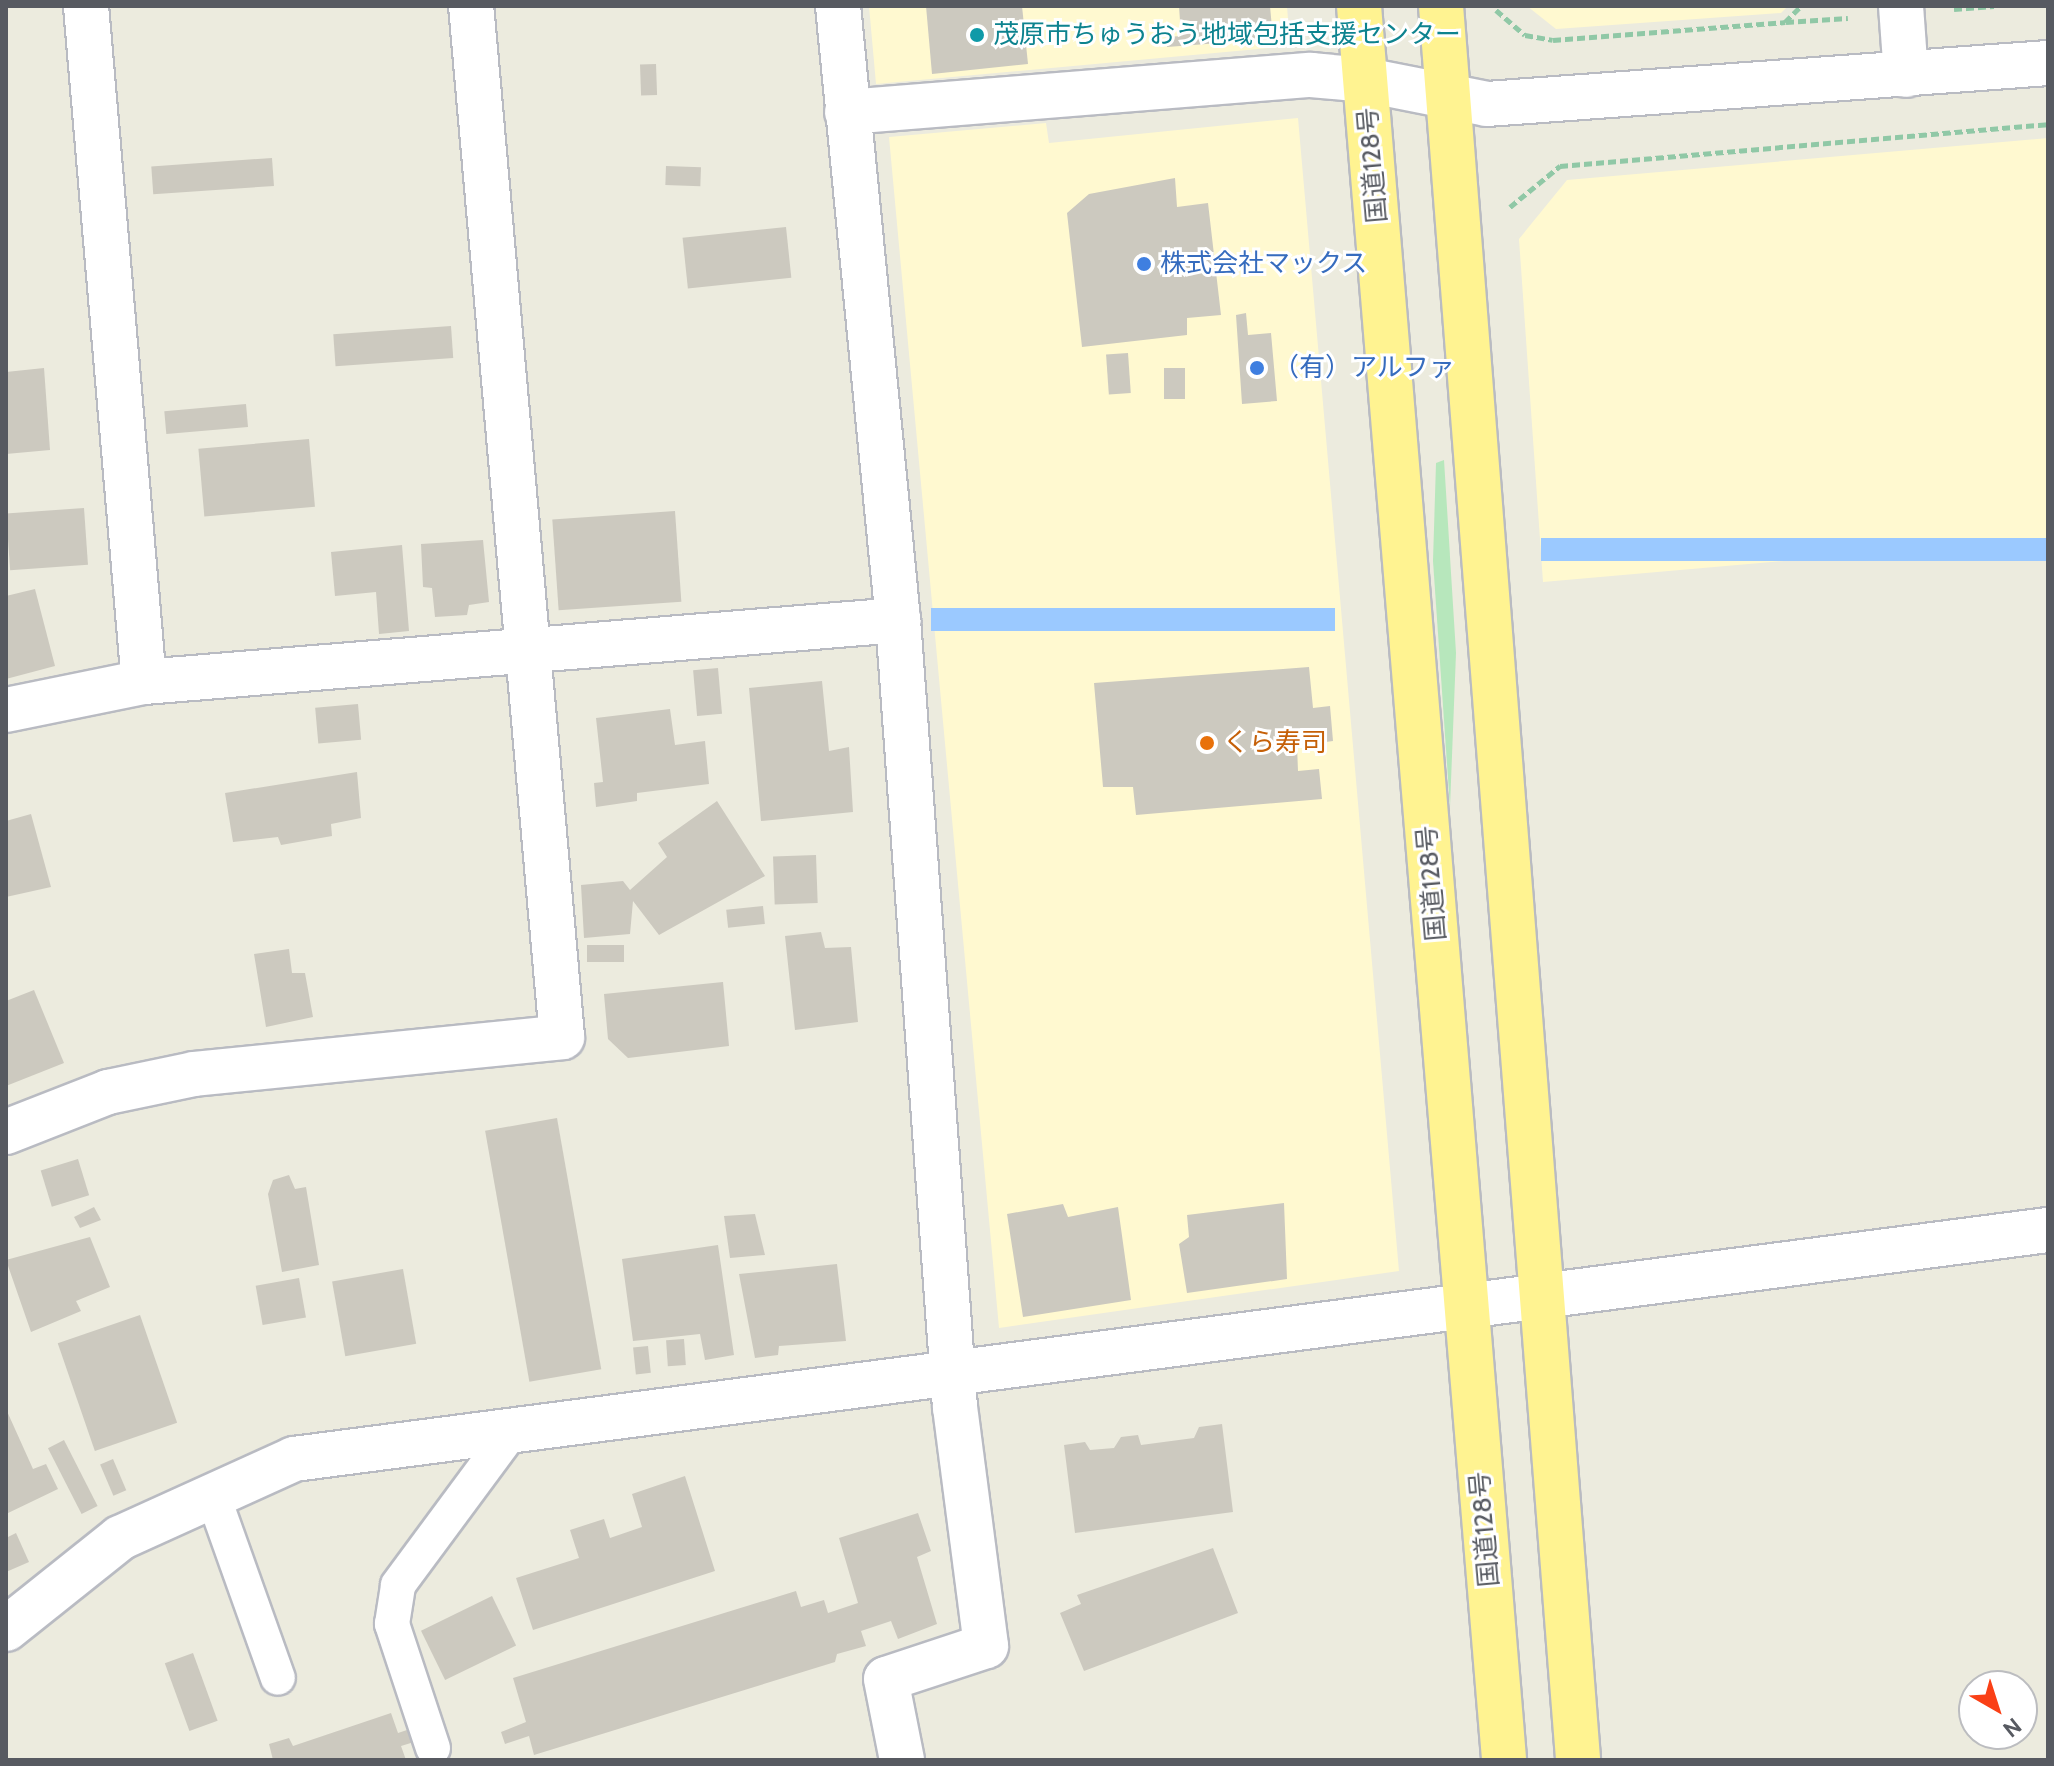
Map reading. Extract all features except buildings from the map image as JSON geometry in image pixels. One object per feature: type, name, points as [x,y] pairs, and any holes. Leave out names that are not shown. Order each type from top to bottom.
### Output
[{"type":"highway","name":"国道128号","points":[[1359,6],[1504,1760]]},
{"type":"highway","points":[[1441,6],[1539,1294],[1578,1760]]},
{"type":"street","points":[[86,6],[144,682]]},
{"type":"street","points":[[6,1132],[108,1092],[194,1074],[562,1037],[471,6]]},
{"type":"street","points":[[838,6],[898,620],[957,1373],[986,1646],[886,1679],[902,1760]]},
{"type":"street","points":[[1901,6],[1906,75]]},
{"type":"street","points":[[847,112],[1311,75],[1366,80],[1487,104],[2048,63]]},
{"type":"street","points":[[6,710],[144,682],[529,654],[898,620]]},
{"type":"street","points":[[6,1629],[120,1538],[212,1493],[294,1459],[515,1427],[957,1373],[1539,1294],[2048,1230]]},
{"type":"lane","points":[[433,1748],[392,1624],[398,1585],[515,1427]]},
{"type":"lane","points":[[212,1493],[278,1678]]},
{"type":"path","points":[[1492,6],[1525,35],[1553,40],[1785,22],[1801,6]]},
{"type":"path","points":[[1506,212],[1560,166],[2048,124]]},
{"type":"shaded area","points":[[869,6],[1287,6],[1290,46],[876,84]]},
{"type":"shaded area","points":[[1527,6],[1788,6],[1781,13],[1556,29]]},
{"type":"shaded area","points":[[1298,118],[1399,1271],[999,1328],[889,137],[1046,123],[1049,143]]},
{"type":"shaded area","points":[[2048,138],[2048,538],[1543,582],[1519,239],[1567,180]]},
{"type":"green space","points":[[1444,460],[1456,653],[1450,807],[1433,561],[1436,463]]},
{"type":"water","points":[[1541,538],[2048,538],[2048,561],[1541,561]]},
{"type":"water","points":[[931,608],[1335,608],[1335,631],[931,631]]},
{"type":"place","name":"茂原市ちゅうおう地域包括支援センター","points":[[977,35]]},
{"type":"place","name":"株式会社マックス","points":[[1144,264]]},
{"type":"place","name":"（有）アルファ","points":[[1257,368]]},
{"type":"place","name":"くら寿司","points":[[1207,743]]}]
